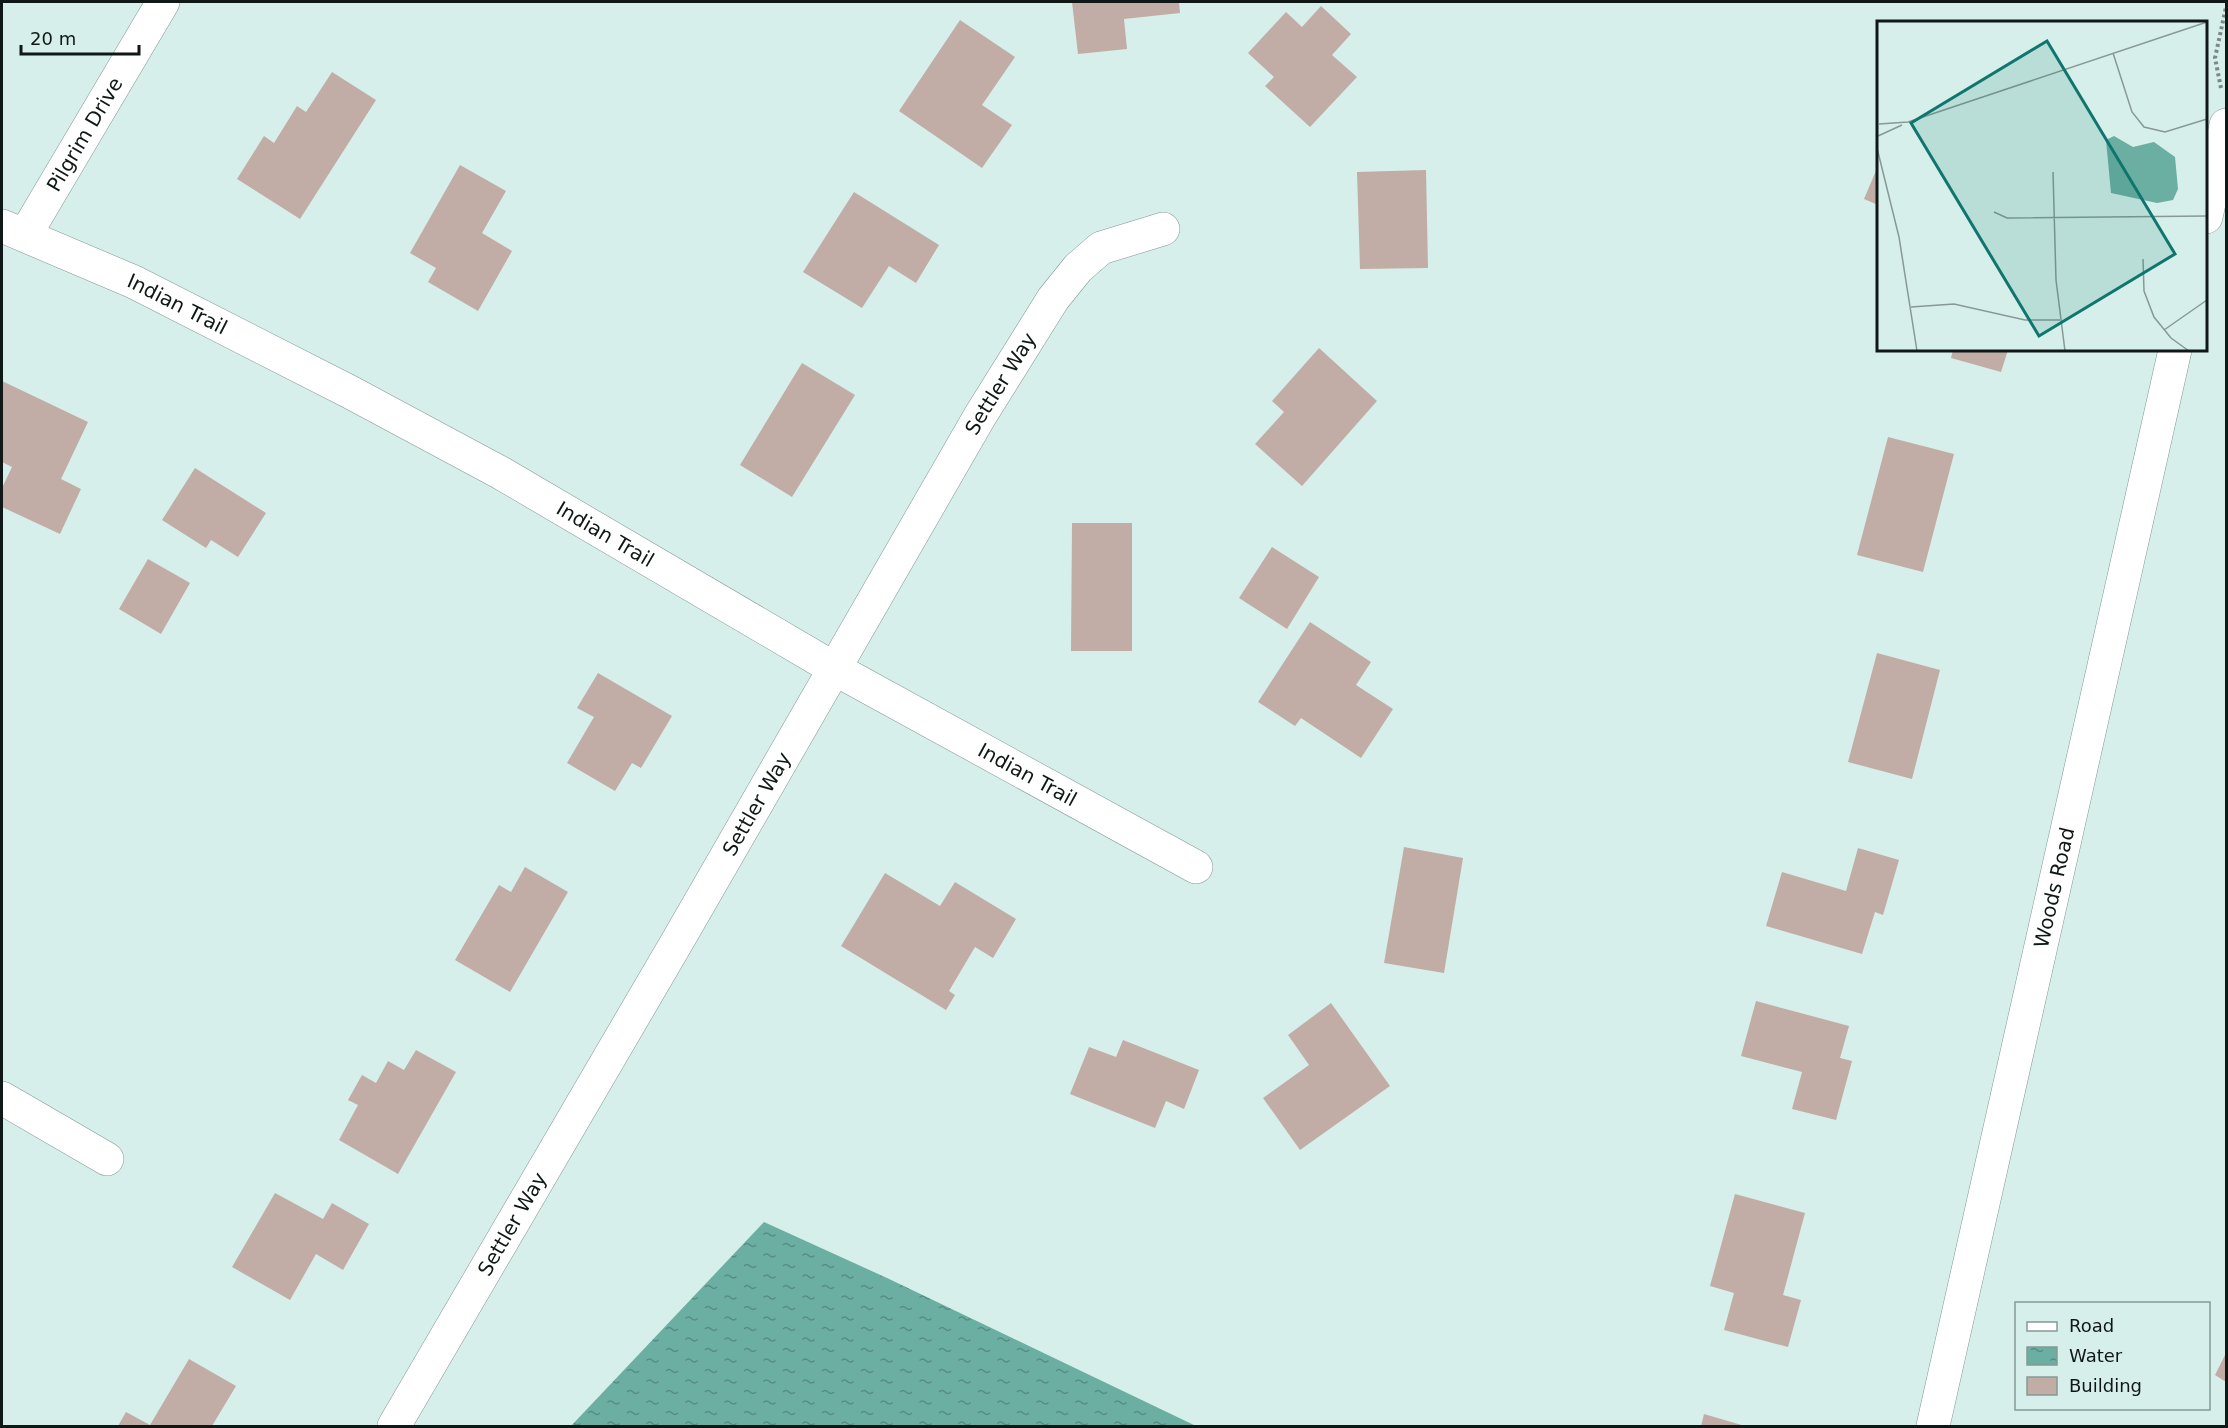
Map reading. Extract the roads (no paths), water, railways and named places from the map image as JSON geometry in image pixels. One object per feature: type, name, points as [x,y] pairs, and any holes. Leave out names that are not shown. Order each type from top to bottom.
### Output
[{"type":"street","name":"Pilgrim Drive","points":[[13,230],[163,2]]},
{"type":"street","points":[[2207,206],[2224,109]]},
{"type":"street","name":"Settler Way","points":[[394,1426],[669,956],[980,416],[1053,299],[1078,268],[1101,248],[1163,229]]},
{"type":"street","name":"Indian Trail","points":[[13,230],[134,282],[350,392],[501,473],[835,669],[1196,867]]},
{"type":"street","name":"Woods Road","points":[[1933,1426],[2175,351]]},
{"type":"street","points":[[2,1098],[107,1159]]},
{"type":"water","points":[[764,1222],[887,1278],[1196,1426],[571,1426]]}]
